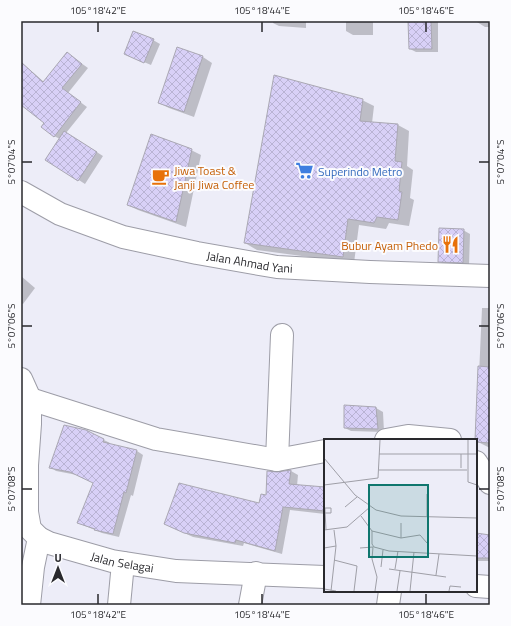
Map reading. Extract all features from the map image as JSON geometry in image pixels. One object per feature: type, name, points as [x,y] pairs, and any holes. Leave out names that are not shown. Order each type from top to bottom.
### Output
[{"type":"street","name":"Jalan Ahmad Yani","points":[[21,192],[60,214],[123,237],[197,253],[277,267],[490,276]]},
{"type":"street","points":[[277,460],[282,335]]},
{"type":"street","points":[[21,379],[30,399],[27,465],[27,512],[33,567],[29,605]]},
{"type":"street","points":[[30,399],[156,439],[277,460],[324,451]]},
{"type":"street","points":[[392,439],[408,436],[440,439]]},
{"type":"street","points":[[477,464],[490,483]]},
{"type":"street","name":"Jalan Selagai","points":[[30,543],[78,552],[112,561],[176,571],[324,576]]},
{"type":"street","points":[[119,605],[123,563]]},
{"type":"street","points":[[250,605],[256,573]]},
{"type":"street","points":[[477,586],[490,587]]},
{"type":"street","points":[[388,605],[390,592]]},
{"type":"building","points":[[408,21],[431,21],[432,49],[409,49]]},
{"type":"building","points":[[133,31],[154,39],[144,63],[124,54]]},
{"type":"building","points":[[177,47],[203,56],[184,112],[158,103]]},
{"type":"building","points":[[67,52],[82,64],[62,88],[81,102],[54,137],[41,127],[44,123],[21,105],[21,62],[43,82]]},
{"type":"building","name":"Superindo Metro","points":[[274,75],[363,99],[360,121],[398,124],[395,161],[402,162],[399,191],[402,192],[398,220],[377,217],[374,223],[348,219],[343,257],[244,243]]},
{"type":"building","points":[[64,131],[97,152],[78,181],[45,160]]},
{"type":"building","name":"Jiwa Toast & Janji Jiwa Coffee","points":[[151,134],[192,149],[176,222],[127,205]]},
{"type":"building","name":"Bubur Ayam Phedo","points":[[439,228],[464,229],[463,263],[438,262]]},
{"type":"building","points":[[478,366],[490,367],[490,443],[477,442],[477,439],[475,439]]},
{"type":"building","points":[[344,405],[376,407],[378,429],[344,428]]},
{"type":"building","points":[[64,425],[86,430],[104,439],[103,442],[137,450],[126,493],[124,492],[113,534],[94,530],[95,529],[77,523],[93,483],[70,472],[49,468]]},
{"type":"building","points":[[291,470],[289,484],[324,487],[324,511],[283,507],[275,551],[236,540],[235,543],[184,533],[164,524],[179,483],[259,503],[261,494],[266,495],[267,471],[277,472]]},
{"type":"building","points":[[477,533],[490,535],[490,558],[477,558]]},
{"type":"place","name":"Superindo Metro","points":[[305,171]]},
{"type":"place","name":"Jiwa Toast & Janji Jiwa Coffee","points":[[161,177]]},
{"type":"place","name":"Bubur Ayam Phedo","points":[[451,245]]}]
